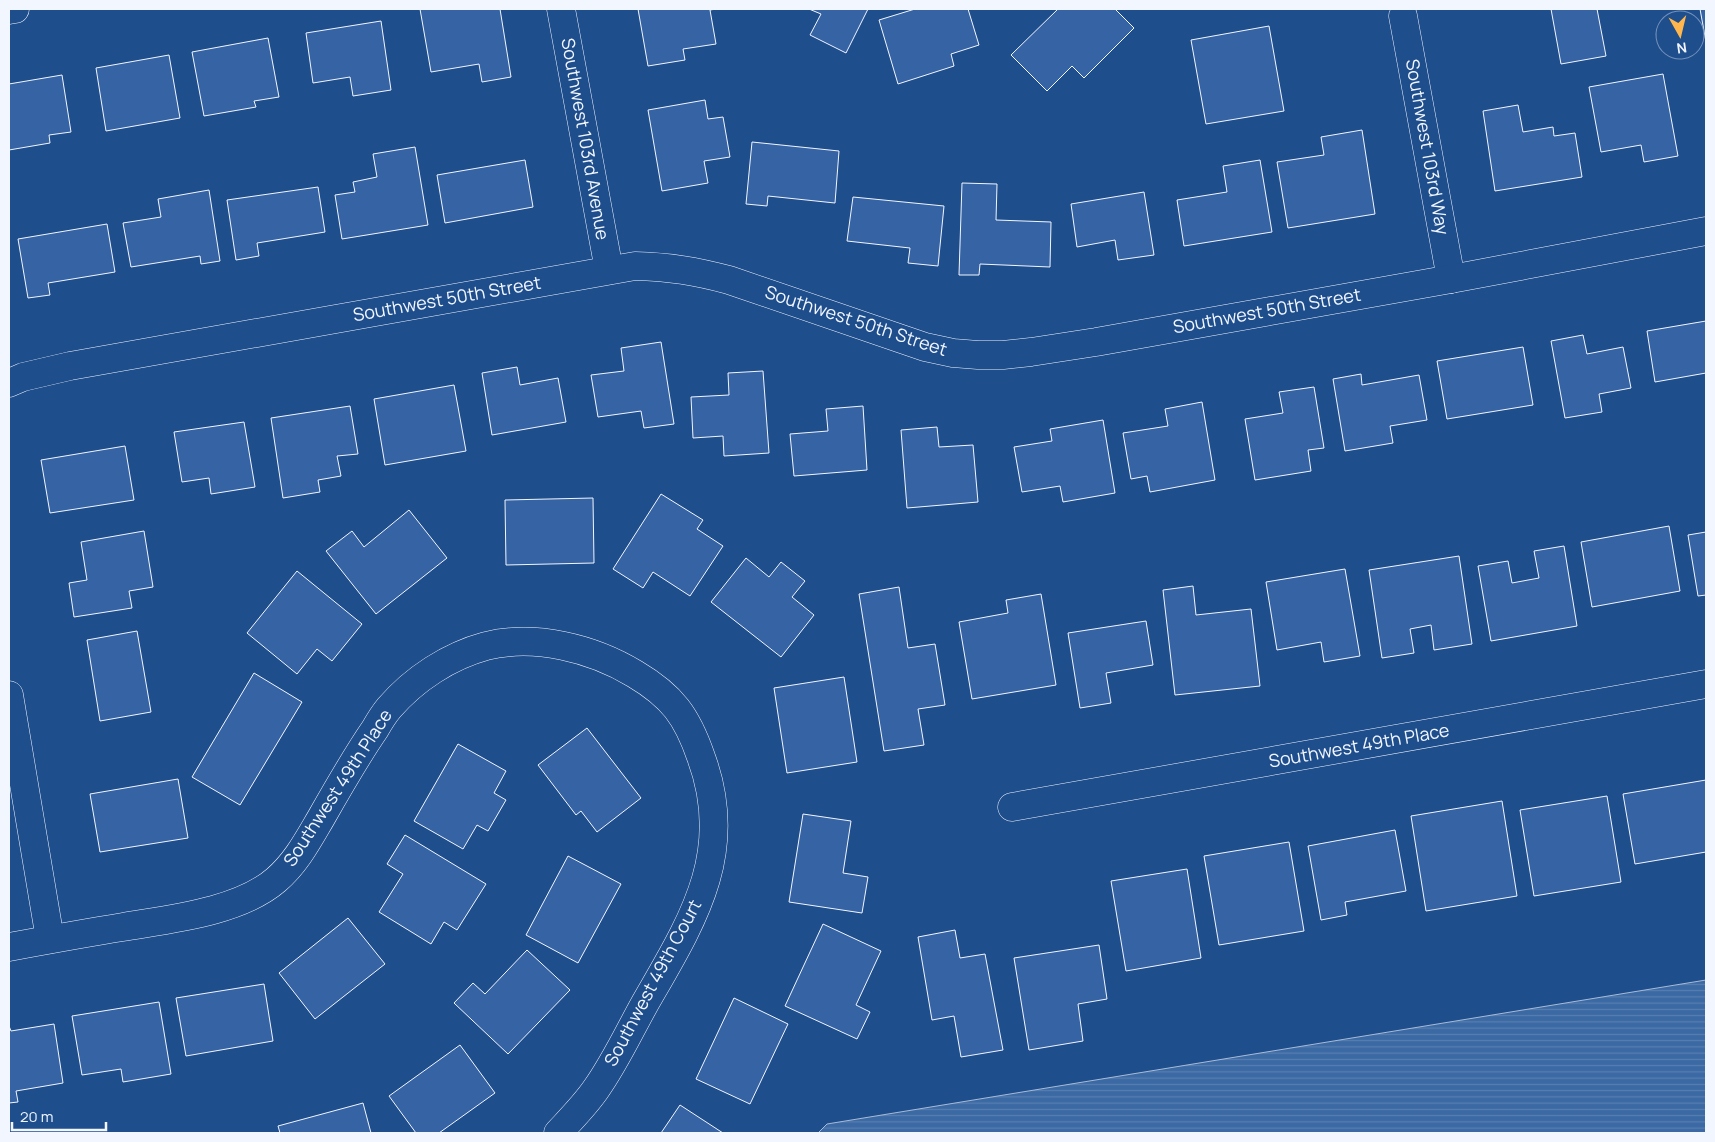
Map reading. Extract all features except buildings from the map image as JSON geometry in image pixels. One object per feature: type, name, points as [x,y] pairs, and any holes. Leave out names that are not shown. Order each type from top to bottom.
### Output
[{"type":"street","points":[[9,10],[15,9]]},
{"type":"street","name":"Southwest 103rd Avenue","points":[[561,9],[609,270]]},
{"type":"street","name":"Southwest 103rd Way","points":[[1403,16],[1450,279]]},
{"type":"street","name":"Southwest 50th Street","points":[[9,383],[23,377],[70,366],[635,266],[666,267],[696,271],[753,288],[925,347],[953,353],[986,355],[1031,352],[1096,342],[1706,231]]},
{"type":"street","name":"Southwest 49th Place","points":[[9,946],[196,914],[240,902],[274,882],[295,861],[363,746],[389,708],[418,680],[450,659],[487,646],[523,641],[554,644],[586,651],[624,667],[654,686]]},
{"type":"street","name":"Southwest 49th Place","points":[[1012,807],[1706,684]]},
{"type":"street","name":"Southwest 49th Court","points":[[558,1133],[597,1089],[663,972],[692,919],[713,854],[714,818],[708,775],[692,733],[675,706],[654,686]]},
{"type":"street","points":[[9,695],[50,939]]},
{"type":"water","points":[[1706,980],[1706,1133],[818,1133],[827,1124]]}]
